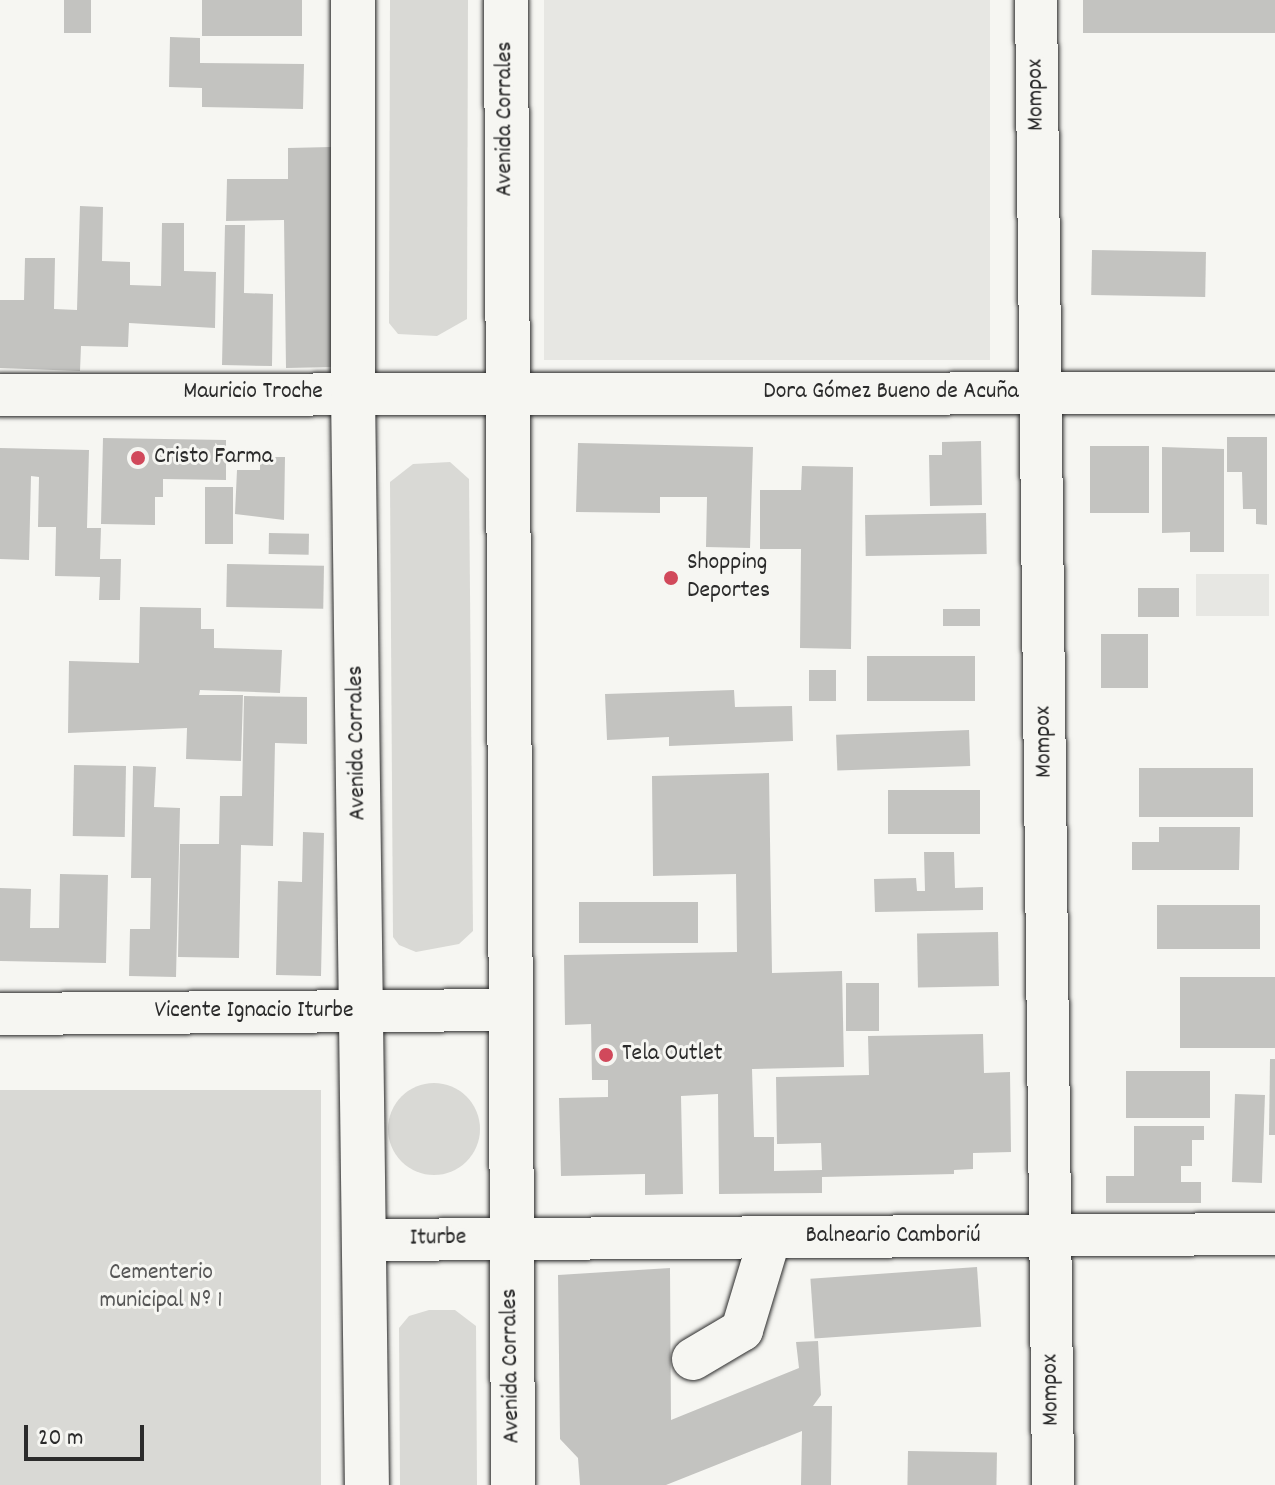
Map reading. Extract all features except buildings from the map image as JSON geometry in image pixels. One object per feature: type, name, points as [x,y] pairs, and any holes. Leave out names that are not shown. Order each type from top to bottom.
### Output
[{"type":"main road","name":"Avenida Corrales","points":[[353,0],[353,392],[367,1485]]},
{"type":"main road","name":"Avenida Corrales","points":[[506,0],[508,1010],[513,1485]]},
{"type":"street","name":"Mompox","points":[[1036,0],[1053,1485]]},
{"type":"street","name":"Mauricio Troche","points":[[0,395],[507,391]]},
{"type":"street","name":"Dora Gómez Bueno de Acuña","points":[[507,391],[1275,393]]},
{"type":"street","name":"Vicente Ignacio Iturbe","points":[[0,1014],[508,1010]]},
{"type":"street","name":"Balneario Camboriú","points":[[510,1238],[1275,1234]]},
{"type":"street","points":[[693,1359],[742,1330],[770,1237]]},
{"type":"street","name":"Iturbe","points":[[366,1240],[510,1238]]},
{"type":"shaded area","points":[[544,0],[990,0],[990,360],[544,360]]},
{"type":"shaded area","points":[[1196,574],[1269,574],[1269,616],[1196,616]]},
{"type":"green space","points":[[390,0],[468,0],[467,319],[437,336],[398,334],[389,323]]},
{"type":"green space","points":[[450,462],[469,479],[473,931],[459,944],[416,952],[399,945],[393,937],[390,482],[413,464]]},
{"type":"green space","points":[[425,1083],[443,1083],[460,1090],[473,1103],[480,1129],[473,1155],[460,1168],[443,1175],[425,1175],[408,1168],[395,1155],[388,1138],[388,1120],[395,1103],[408,1090]]},
{"type":"green space","name":"Cementerio municipal Nº 1","points":[[0,1090],[321,1090],[321,1485],[0,1485]]},
{"type":"green space","points":[[429,1310],[455,1310],[476,1326],[477,1485],[400,1485],[399,1328],[409,1316]]},
{"type":"place","name":"Cristo Farma","points":[[138,458]]},
{"type":"place","name":"Shopping Deportes","points":[[671,578]]},
{"type":"place","name":"Tela Outlet","points":[[606,1055]]}]
